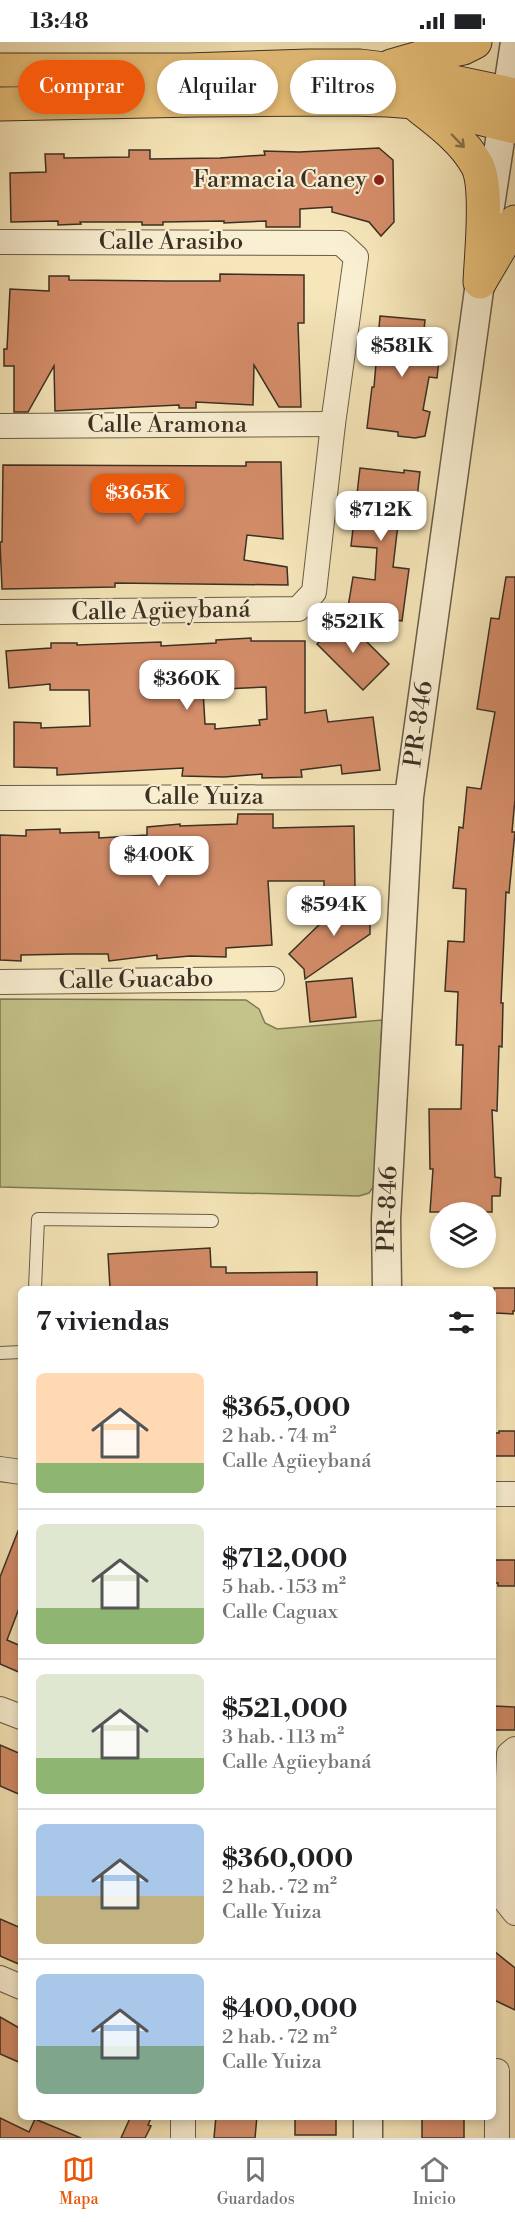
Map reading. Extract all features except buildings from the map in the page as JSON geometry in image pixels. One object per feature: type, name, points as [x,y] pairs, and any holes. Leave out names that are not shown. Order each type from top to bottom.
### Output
[{"type":"main road","points":[[396,65],[463,48],[475,42]]},
{"type":"main road","points":[[0,70],[188,70],[290,67]]},
{"type":"main road","points":[[396,71],[431,76],[510,110]]},
{"type":"main road","points":[[0,104],[347,99],[510,110]]},
{"type":"main road","points":[[414,102],[448,130],[466,149],[482,176],[480,282]]},
{"type":"main road","points":[[480,282],[515,222]]},
{"type":"street","name":"PR-846","points":[[387,1286],[386,1219],[409,797],[480,282],[510,110],[514,42]]},
{"type":"street","name":"Calle Arasibo","points":[[0,242],[341,243],[356,257],[333,424]]},
{"type":"street","name":"Calle Aramona","points":[[0,426],[333,424]]},
{"type":"street","name":"Calle Agüeybaná","points":[[0,612],[298,609],[314,592],[333,424]]},
{"type":"street","name":"Calle Yuiza","points":[[0,798],[409,797]]},
{"type":"street","name":"Calle Guacabo","points":[[0,982],[272,979]]},
{"type":"street","points":[[0,1469],[18,1472]]},
{"type":"street","points":[[496,1494],[515,1494]]},
{"type":"street","points":[[0,1709],[18,1716]]},
{"type":"street","points":[[515,1749],[509,1754],[503,1898],[515,1913]]},
{"type":"street","points":[[0,1978],[18,1986]]},
{"type":"street","points":[[497,2071],[497,2138]]},
{"type":"street","points":[[183,2120],[183,2138]]},
{"type":"street","points":[[368,2120],[368,2138]]},
{"type":"lane","points":[[35,1286],[38,1220],[212,1221]]},
{"type":"lane","points":[[0,1353],[18,1352]]},
{"type":"green space","points":[[0,999],[246,1000],[259,1009],[265,1023],[277,1029],[382,1020],[376,1183],[369,1193],[359,1196],[0,1187]]},
{"type":"place","name":"Farmacia Caney","points":[[379,180]]}]
